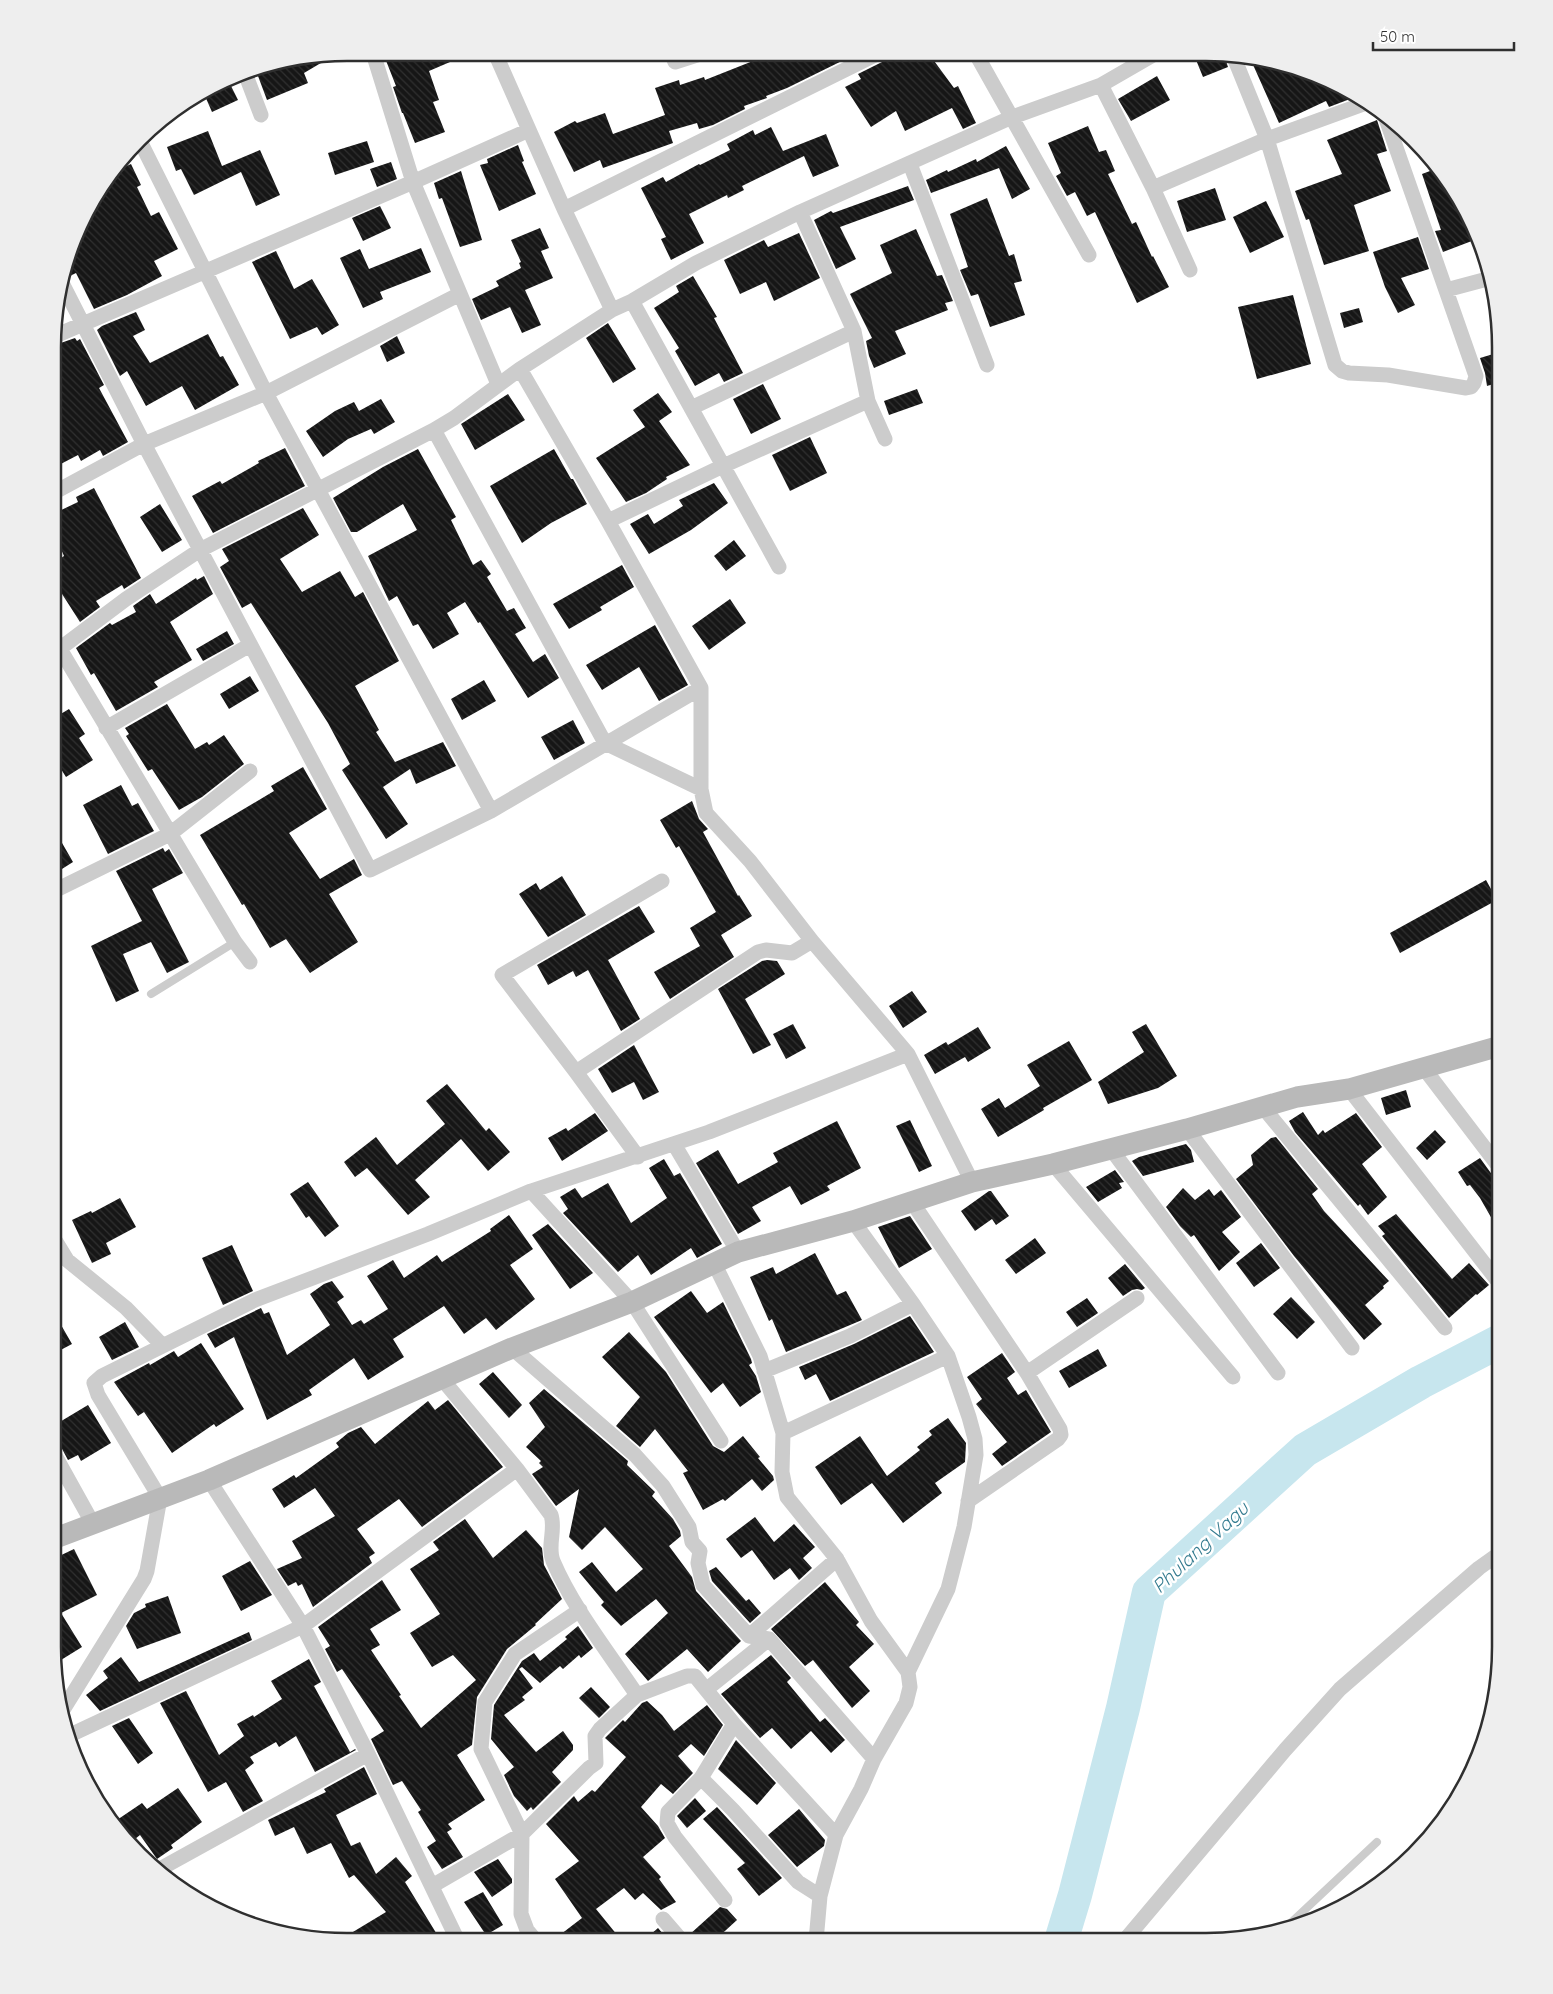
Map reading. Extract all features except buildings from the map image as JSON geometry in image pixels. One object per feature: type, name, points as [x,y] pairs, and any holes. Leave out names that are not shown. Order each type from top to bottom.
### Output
[{"type":"street","points":[[375,61],[413,182],[498,384]]},
{"type":"street","points":[[499,61],[564,209],[612,310]]},
{"type":"street","points":[[564,209],[863,61]]},
{"type":"street","points":[[980,61],[1010,118],[1089,255]]},
{"type":"street","points":[[61,648],[126,600],[200,550],[434,430],[454,418],[520,369],[612,310],[632,301],[696,264],[800,212],[1010,118],[1101,86],[1143,61]]},
{"type":"street","points":[[1236,63],[1267,139],[1335,365],[1342,372],[1388,375],[1466,388],[1471,387],[1476,376],[1390,129]]},
{"type":"street","points":[[247,79],[261,115]]},
{"type":"street","points":[[1101,86],[1153,188],[1190,270]]},
{"type":"street","points":[[1153,188],[1267,139],[1359,106]]},
{"type":"street","points":[[62,333],[529,130]]},
{"type":"street","points":[[143,147],[266,393],[492,811]]},
{"type":"street","points":[[910,164],[987,365]]},
{"type":"street","points":[[800,212],[854,331],[868,401],[885,439]]},
{"type":"street","points":[[1446,290],[1483,280]]},
{"type":"street","points":[[67,293],[144,444],[370,870],[492,811],[701,688]]},
{"type":"street","points":[[61,489],[144,444],[266,393],[460,294]]},
{"type":"street","points":[[632,301],[779,567]]},
{"type":"street","points":[[692,408],[854,331]]},
{"type":"street","points":[[520,369],[608,521],[701,688],[701,789],[706,813],[750,862],[812,941],[908,1054],[972,1182]]},
{"type":"street","points":[[608,521],[723,466],[868,401]]},
{"type":"street","points":[[434,430],[605,743],[701,789]]},
{"type":"street","points":[[106,728],[250,645]]},
{"type":"street","points":[[61,657],[106,728],[235,942],[250,962]]},
{"type":"street","points":[[61,888],[170,834],[250,771]]},
{"type":"street","points":[[638,1157],[502,975],[662,881]]},
{"type":"street","points":[[576,1072],[758,952],[766,950],[792,953],[812,941]]},
{"type":"street","points":[[61,1536],[208,1480],[512,1348],[632,1302],[738,1252],[853,1221],[972,1182],[1111,1149],[1297,1097],[1349,1089],[1423,1066],[1492,1048]]},
{"type":"street","points":[[67,1703],[144,1579],[160,1498],[98,1395],[94,1383],[102,1376],[255,1300],[428,1234],[531,1191],[709,1132],[908,1054]]},
{"type":"street","points":[[1423,1066],[1492,1157]]},
{"type":"street","points":[[1349,1089],[1492,1274]]},
{"type":"street","points":[[1262,1106],[1445,1328]]},
{"type":"street","points":[[1187,1129],[1352,1348]]},
{"type":"street","points":[[674,1144],[738,1252]]},
{"type":"street","points":[[1111,1149],[1278,1373]]},
{"type":"street","points":[[1053,1164],[1233,1377]]},
{"type":"street","points":[[531,1191],[632,1302],[721,1441]]},
{"type":"street","points":[[912,1202],[1026,1373],[1060,1429],[1061,1435],[1058,1439],[968,1501]]},
{"type":"street","points":[[853,1221],[948,1356],[975,1439],[976,1455],[964,1527],[948,1589],[908,1672]]},
{"type":"street","points":[[61,1251],[67,1260],[126,1308],[163,1346]]},
{"type":"street","points":[[714,1263],[760,1356],[783,1433],[782,1472],[787,1497],[837,1559],[871,1621],[908,1672],[910,1686],[906,1703],[874,1759],[861,1789],[836,1835],[820,1896],[817,1933]]},
{"type":"street","points":[[1026,1373],[1137,1298]]},
{"type":"street","points":[[764,1371],[850,1336],[913,1304]]},
{"type":"street","points":[[512,1348],[635,1455],[663,1486],[689,1527],[692,1542],[700,1551],[698,1563],[703,1585],[749,1636],[769,1639],[874,1759]]},
{"type":"street","points":[[783,1433],[948,1356]]},
{"type":"street","points":[[442,1379],[517,1469],[551,1515],[551,1549],[553,1560],[580,1610],[637,1695]]},
{"type":"street","points":[[61,1466],[93,1524]]},
{"type":"street","points":[[74,1733],[303,1626],[517,1469]]},
{"type":"street","points":[[208,1480],[303,1626],[368,1754],[454,1933]]},
{"type":"street","points":[[749,1636],[837,1559]]},
{"type":"street","points":[[1131,1933],[1285,1750],[1340,1689],[1492,1559]]},
{"type":"street","points":[[529,1933],[521,1914],[522,1834],[481,1750],[485,1702],[515,1654],[580,1610]]},
{"type":"street","points":[[707,1690],[769,1639]]},
{"type":"street","points":[[432,1886],[522,1834],[596,1763],[596,1736],[600,1729],[637,1695],[691,1675],[695,1676],[734,1724],[836,1835]]},
{"type":"street","points":[[725,1900],[683,1847],[667,1823],[668,1812],[701,1778],[734,1724]]},
{"type":"street","points":[[164,1867],[368,1754]]},
{"type":"street","points":[[701,1778],[733,1810],[798,1882],[820,1896]]},
{"type":"street","points":[[663,1919],[675,1933]]},
{"type":"lane","points":[[151,994],[235,942]]},
{"type":"lane","points":[[1295,1919],[1377,1842]]},
{"type":"waterway","name":"Phulang Vagu","points":[[1063,1933],[1123,1708],[1149,1592],[1305,1450],[1421,1382],[1492,1345]]}]
